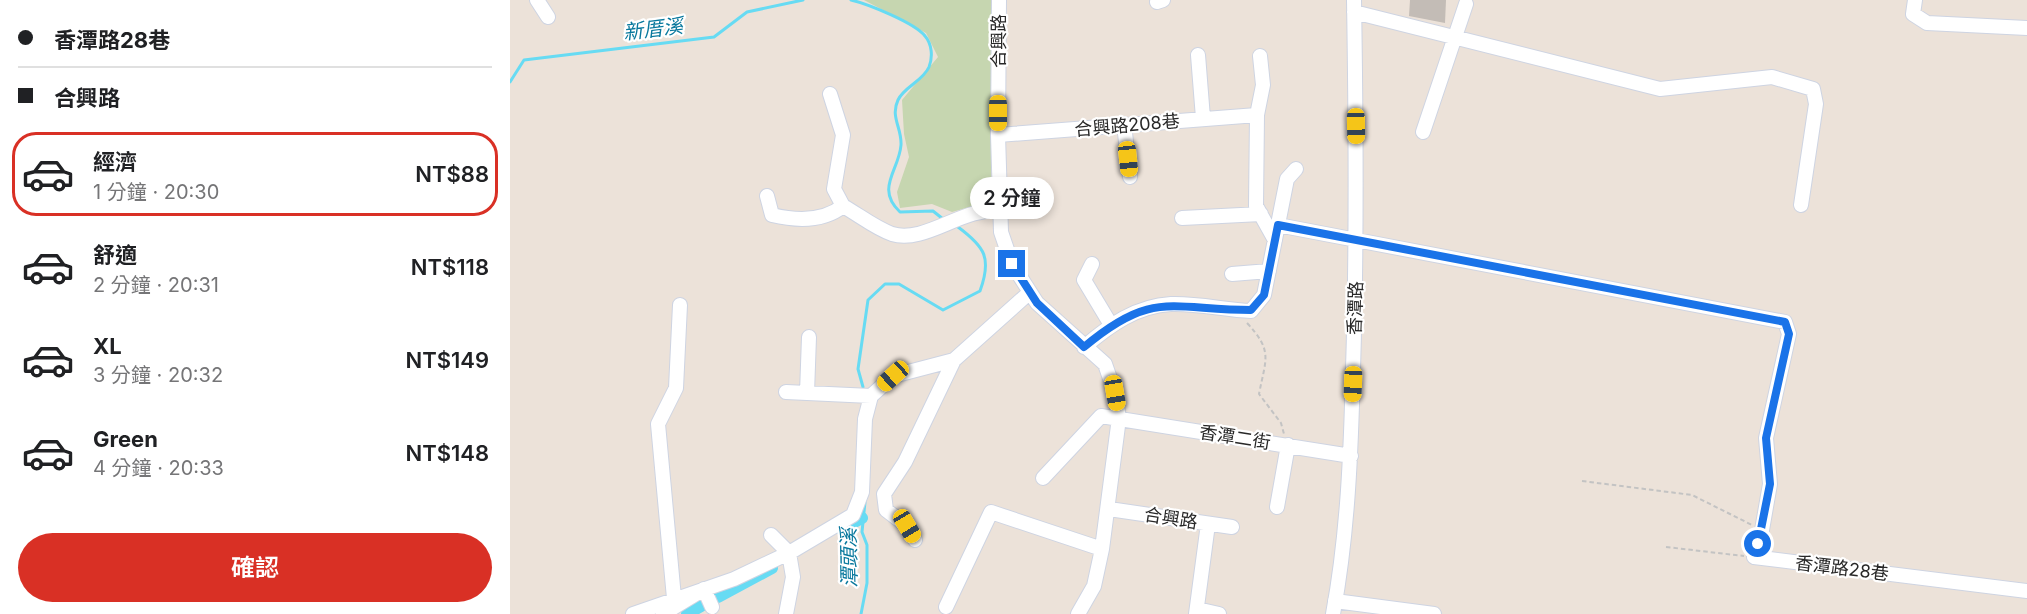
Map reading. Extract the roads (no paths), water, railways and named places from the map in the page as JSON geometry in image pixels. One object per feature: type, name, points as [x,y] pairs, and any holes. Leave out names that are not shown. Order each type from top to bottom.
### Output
[{"type":"street","points":[[537,0],[548,17]]},
{"type":"street","name":"合興路","points":[[999,0],[998,135],[1001,232],[1012,264],[1037,303],[1105,364],[1115,393],[1119,418],[1102,549],[1094,586],[1078,614]]},
{"type":"street","points":[[1915,0],[1913,14],[1927,23],[2027,28]]},
{"type":"street","points":[[1423,132],[1466,4]]},
{"type":"street","points":[[1354,6],[1455,37],[1660,89],[1772,76],[1813,89],[1816,104],[1801,205]]},
{"type":"street","name":"香潭路","points":[[1334,608],[1342,563],[1351,456],[1357,241],[1354,6]]},
{"type":"street","points":[[1198,55],[1203,118]]},
{"type":"street","points":[[1260,56],[1263,86],[1257,115],[1256,206],[1275,240]]},
{"type":"street","points":[[830,94],[843,135],[834,189],[843,206],[893,234],[909,235],[931,230],[966,214],[986,209],[1001,211]]},
{"type":"street","name":"合興路208巷","points":[[998,135],[1257,115]]},
{"type":"street","points":[[1124,124],[1130,177]]},
{"type":"street","points":[[1084,347],[1111,325],[1141,310],[1171,304],[1234,310],[1251,310],[1258,306],[1264,295],[1287,178],[1296,169]]},
{"type":"street","points":[[767,196],[772,215],[790,219],[830,217],[843,206]]},
{"type":"street","points":[[1182,218],[1261,214]]},
{"type":"street","points":[[1278,225],[1357,241]]},
{"type":"street","name":"香潭路28巷","points":[[1357,241],[1785,322],[1789,334],[1766,438],[1770,484],[1762,530],[1754,557],[2027,591]]},
{"type":"street","points":[[1092,264],[1084,280],[1111,325]]},
{"type":"street","points":[[1232,274],[1269,271]]},
{"type":"street","points":[[915,540],[907,526],[886,510],[885,494],[905,462],[954,360],[1030,292]]},
{"type":"street","points":[[674,598],[658,424],[676,388],[680,305]]},
{"type":"street","points":[[807,393],[809,337]]},
{"type":"street","points":[[633,614],[734,579],[789,553],[853,515],[862,492],[865,419],[871,396],[893,376],[954,360]]},
{"type":"street","points":[[786,392],[871,396]]},
{"type":"street","points":[[1043,478],[1101,416],[1119,418]]},
{"type":"street","name":"香潭二街","points":[[1119,418],[1351,456]]},
{"type":"street","points":[[1277,507],[1287,445]]},
{"type":"street","points":[[862,492],[885,494]]},
{"type":"street","name":"合興路","points":[[1109,508],[1232,528]]},
{"type":"street","points":[[946,607],[991,512],[1102,549]]},
{"type":"street","points":[[1208,524],[1197,611],[1219,614]]},
{"type":"street","points":[[771,536],[789,553],[793,577],[786,614]]},
{"type":"street","points":[[704,589],[712,608]]},
{"type":"street","points":[[663,614],[704,589]]},
{"type":"street","points":[[1334,608],[1434,614]]},
{"type":"waterway","name":"新厝溪","points":[[510,82],[524,60],[714,37],[747,12],[803,0]]},
{"type":"waterway","points":[[851,0],[868,5],[912,25],[925,36],[929,43],[931,55],[929,67],[901,95],[896,106],[901,145],[890,179],[889,195],[900,212],[933,211],[943,219]]},
{"type":"waterway","name":"潭頭溪","points":[[863,387],[858,369],[868,300],[885,284],[899,284],[943,310],[980,291],[984,280],[984,254],[975,241],[958,227]]},
{"type":"waterway","name":"潭頭溪","points":[[861,614],[867,583],[867,545],[862,532],[865,502]]},
{"type":"waterway","points":[[841,529],[862,518]]},
{"type":"waterway","points":[[718,597],[772,568]]},
{"type":"waterway","points":[[687,614],[701,606]]}]
